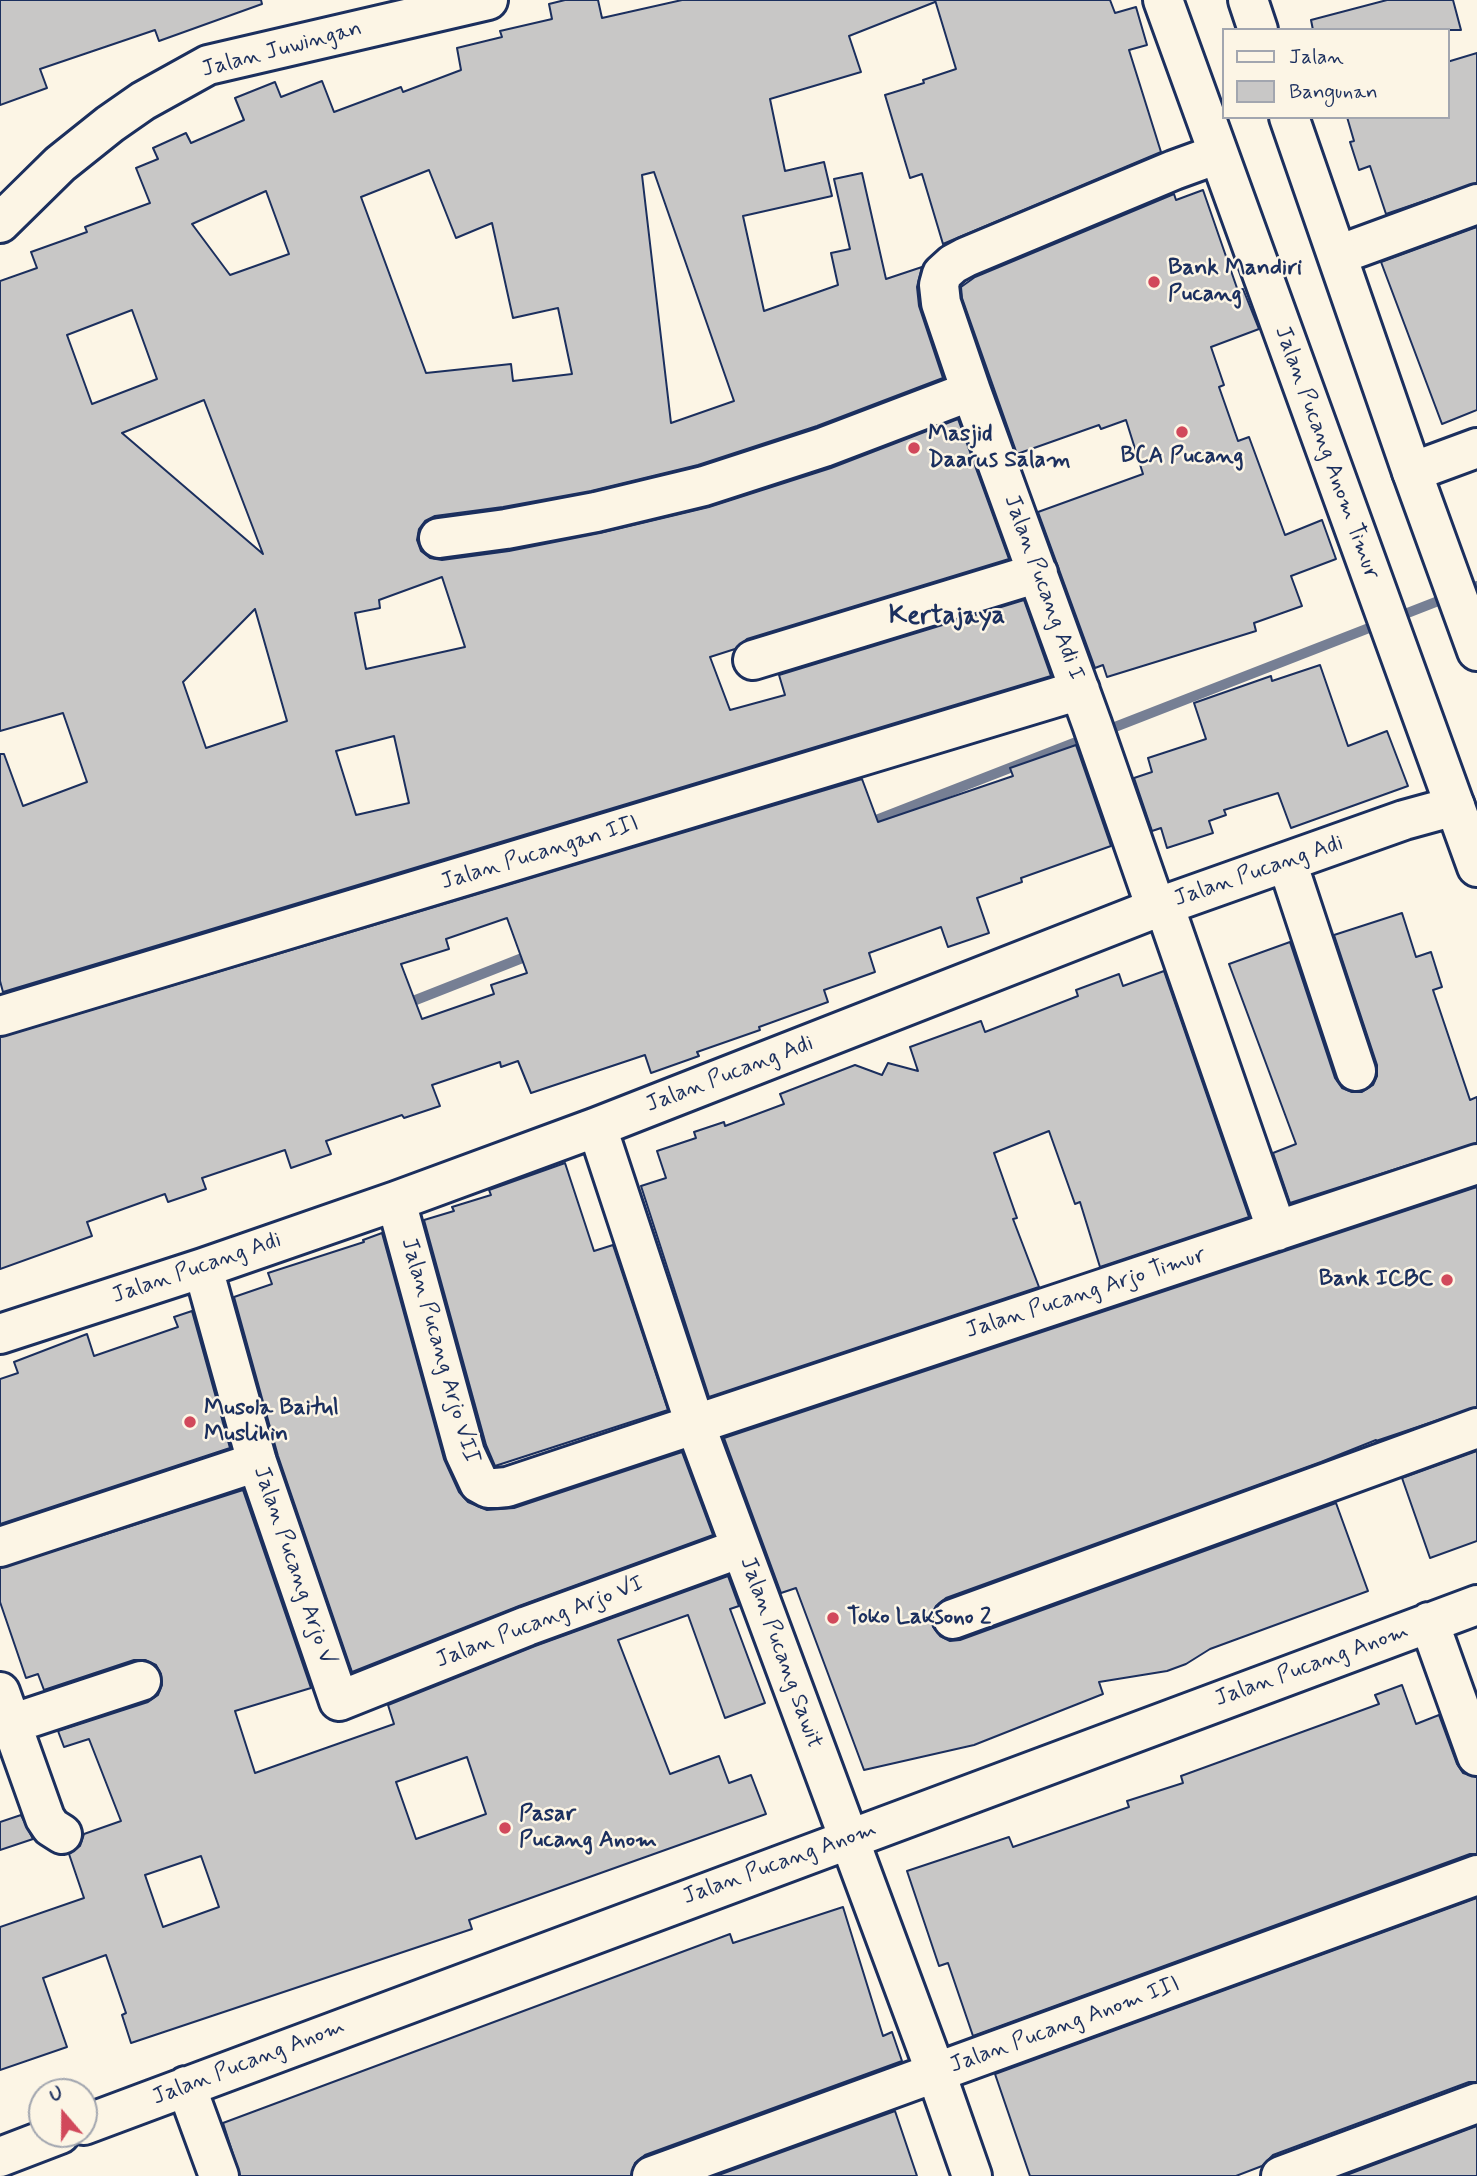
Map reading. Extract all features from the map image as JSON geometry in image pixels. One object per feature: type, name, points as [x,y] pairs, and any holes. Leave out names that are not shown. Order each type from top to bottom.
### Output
[{"type":"street","name":"Jalan Juwingan","points":[[0,223],[60,164],[110,124],[143,101],[208,65],[488,0]]},
{"type":"street","name":"Jalan Pucang Anom Timur","points":[[1163,0],[1477,866]]},
{"type":"street","points":[[1248,0],[1257,28]]},
{"type":"street","points":[[1290,119],[1477,651]]},
{"type":"street","name":"Jalan Pucang Adi I","points":[[1218,154],[953,264],[943,274],[939,285],[941,303],[971,391],[1277,1231]]},
{"type":"street","points":[[1338,255],[1477,204]]},
{"type":"street","points":[[439,538],[596,512],[704,486],[824,447],[971,391]]},
{"type":"street","points":[[1412,472],[1477,448]]},
{"type":"street","points":[[753,660],[1038,573]]},
{"type":"street","name":"Jalan Pucangan III","points":[[0,1016],[1090,719]]},
{"type":"street","name":"Jalan Pucang Adi","points":[[0,1334],[203,1268],[396,1200],[597,1127],[1160,906],[1405,820],[1455,806]]},
{"type":"street","points":[[1287,862],[1356,1071]]},
{"type":"street","name":"Jalan Pucang Sawit","points":[[597,1127],[695,1424],[972,2176]]},
{"type":"street","name":"Jalan Pucang Arjo Timur","points":[[695,1424],[1477,1164]]},
{"type":"street","name":"Jalan Pucang Arjo VII","points":[[396,1200],[465,1453],[479,1483],[488,1488],[507,1487],[695,1424]]},
{"type":"street","name":"Jalan Pucang Arjo V","points":[[203,1268],[257,1462],[339,1701]]},
{"type":"street","points":[[953,1619],[1477,1428]]},
{"type":"street","points":[[0,1547],[257,1462]]},
{"type":"street","name":"Jalan Pucang Arjo VI","points":[[339,1701],[527,1626],[741,1548]]},
{"type":"street","name":"Jalan Pucang Anom","points":[[98,2120],[1477,1605]]},
{"type":"street","points":[[1429,1622],[1477,1756]]},
{"type":"street","points":[[62,1834],[51,1827],[45,1818],[6,1708],[141,1681]]},
{"type":"street","name":"Jalan Pucang Anom III","points":[[652,2176],[1477,1875]]},
{"type":"street","points":[[186,2086],[219,2176]]},
{"type":"street","points":[[1281,2176],[1477,2103]]},
{"type":"street","points":[[0,2157],[28,2146]]},
{"type":"building","points":[[0,0],[261,0],[262,4],[159,41],[155,30],[40,69],[47,88],[0,105]]},
{"type":"building","points":[[565,0],[598,0],[602,18],[682,0],[935,0],[849,36],[861,72],[770,99],[785,171],[824,162],[832,196],[743,216],[764,311],[838,285],[831,253],[850,249],[834,179],[862,173],[886,279],[922,267],[917,287],[919,306],[943,378],[817,426],[698,465],[591,491],[435,516],[425,521],[419,529],[417,540],[421,551],[430,558],[442,560],[509,551],[709,507],[831,468],[958,419],[1009,559],[747,639],[735,649],[710,657],[730,710],[785,695],[779,675],[1024,600],[1051,676],[3,992],[0,981],[0,754],[4,754],[23,806],[87,782],[63,713],[0,731],[0,281],[37,268],[31,252],[87,232],[85,227],[150,203],[136,168],[158,159],[153,148],[186,133],[191,143],[244,120],[235,98],[275,82],[281,97],[322,81],[334,112],[401,87],[403,92],[461,70],[457,48],[502,37],[500,31],[552,19],[549,4]],"holes":[[[429,170],[456,238],[492,223],[513,318],[558,308],[572,374],[513,381],[511,364],[426,373],[361,197]],[[654,172],[734,401],[671,423],[642,175]],[[266,191],[289,254],[230,275],[192,224]],[[132,310],[157,379],[92,404],[67,335]],[[204,400],[263,554],[122,433]],[[442,577],[465,647],[366,669],[355,613],[380,608],[379,600]],[[255,609],[287,721],[206,748],[183,682]],[[394,736],[409,803],[356,815],[336,751]]]},
{"type":"building","points":[[935,0],[1110,0],[1115,13],[1136,7],[1147,45],[1129,50],[1161,152],[943,244],[922,174],[910,178],[885,95],[924,83],[923,80],[956,69]]},
{"type":"building","points":[[1387,0],[1453,0],[1461,30],[1313,28],[1311,20]]},
{"type":"building","points":[[1477,53],[1477,183],[1386,214],[1370,166],[1359,170],[1350,142],[1354,141],[1348,119],[1449,119],[1449,61]]},
{"type":"building","points":[[1203,190],[1238,291],[1243,289],[1259,329],[1211,347],[1224,385],[1219,387],[1238,441],[1249,437],[1285,535],[1322,520],[1336,559],[1291,576],[1302,606],[1254,623],[1256,631],[1107,677],[1103,665],[1095,668],[1038,512],[1143,474],[1126,420],[1101,429],[1099,425],[1017,454],[962,298],[961,287],[975,277],[1174,194],[1176,200]]},
{"type":"building","points":[[1477,227],[1477,410],[1442,424],[1381,262]]},
{"type":"building","points":[[1320,665],[1348,746],[1387,731],[1408,786],[1291,828],[1278,793],[1224,810],[1226,815],[1209,821],[1213,833],[1167,848],[1161,828],[1152,831],[1134,778],[1152,772],[1148,758],[1206,739],[1194,703],[1271,676],[1272,681]]},
{"type":"building","points":[[1076,745],[1111,846],[1021,878],[1022,882],[977,898],[989,933],[948,947],[941,927],[869,953],[875,972],[824,990],[828,1002],[759,1027],[760,1030],[697,1052],[699,1056],[651,1073],[645,1055],[531,1093],[518,1061],[501,1067],[500,1062],[432,1085],[440,1106],[404,1118],[402,1115],[326,1141],[331,1154],[291,1168],[285,1150],[202,1178],[206,1189],[168,1202],[165,1194],[87,1222],[92,1236],[0,1269],[0,1037],[862,779],[878,822],[1013,776],[1010,768]],"holes":[[[507,918],[527,973],[491,985],[494,994],[422,1019],[401,964],[449,949],[446,939]]]},
{"type":"building","points":[[1402,913],[1416,957],[1431,952],[1442,987],[1433,990],[1470,1100],[1477,1097],[1477,1143],[1290,1203],[1273,1153],[1296,1144],[1229,964],[1290,942],[1335,1078],[1342,1088],[1362,1092],[1373,1085],[1377,1076],[1377,1065],[1334,935]]},
{"type":"building","points":[[1164,971],[1249,1217],[1100,1267],[1080,1202],[1075,1204],[1049,1131],[994,1153],[1017,1218],[1013,1219],[1039,1287],[709,1397],[641,1186],[666,1178],[657,1151],[696,1138],[694,1132],[724,1122],[725,1126],[784,1104],[780,1094],[855,1065],[882,1075],[888,1063],[918,1071],[910,1047],[981,1021],[985,1032],[1078,996],[1076,990],[1119,974],[1123,986]]},
{"type":"building","points":[[565,1163],[594,1251],[613,1245],[668,1410],[495,1466],[486,1445],[424,1220],[454,1211],[452,1207],[491,1195],[489,1190]]},
{"type":"building","points":[[1477,1187],[1477,1407],[1376,1440],[946,1598],[936,1606],[931,1616],[933,1627],[940,1636],[950,1641],[960,1640],[1336,1503],[1368,1591],[1210,1649],[1186,1664],[1167,1671],[1099,1682],[1103,1694],[974,1745],[864,1770],[796,1588],[781,1593],[724,1438]]},
{"type":"building","points":[[382,1233],[444,1459],[459,1492],[468,1502],[487,1510],[514,1508],[682,1452],[713,1535],[519,1606],[352,1672],[278,1456],[234,1297],[272,1284],[268,1273],[364,1242],[363,1240]]},
{"type":"building","points":[[192,1311],[230,1448],[0,1524],[0,1379],[18,1373],[14,1362],[87,1334],[94,1356],[178,1327],[174,1317]]},
{"type":"building","points":[[1477,1451],[1477,1541],[1430,1558],[1402,1478]]},
{"type":"building","points":[[243,1490],[311,1688],[235,1711],[255,1773],[394,1724],[388,1705],[535,1646],[728,1576],[739,1606],[730,1609],[765,1703],[725,1718],[688,1615],[618,1640],[670,1774],[719,1756],[729,1783],[751,1775],[766,1814],[469,1920],[472,1929],[131,2043],[122,2015],[126,2013],[106,1955],[43,1978],[67,2047],[0,2070],[0,1927],[84,1898],[69,1854],[80,1846],[84,1834],[121,1821],[89,1739],[64,1747],[58,1731],[148,1702],[158,1695],[162,1685],[161,1674],[156,1665],[145,1660],[134,1660],[44,1690],[38,1674],[26,1678],[0,1602],[0,1568]],"holes":[[[467,1757],[486,1814],[416,1839],[396,1782]],[[201,1856],[219,1907],[163,1927],[145,1875]]]},
{"type":"building","points":[[1402,1685],[1416,1724],[1439,1715],[1457,1764],[1463,1773],[1477,1777],[1477,1854],[1470,1854],[973,2036],[948,1963],[939,1966],[907,1871],[1009,1837],[1013,1847],[1129,1807],[1127,1801],[1183,1783],[1181,1776],[1379,1704],[1375,1695]]},
{"type":"building","points":[[21,1815],[33,1839],[0,1850],[0,1822]]},
{"type":"building","points":[[1477,1898],[1477,2082],[1469,2082],[1273,2155],[1262,2166],[1236,2176],[1030,2176],[995,2074]]},
{"type":"building","points":[[843,1907],[883,2036],[892,2032],[902,2061],[645,2155],[635,2163],[631,2176],[240,2176],[223,2123],[730,1934],[733,1943]]},
{"type":"building","points":[[895,2111],[917,2176],[716,2176]]},
{"type":"building","points":[[1477,2126],[1477,2176],[1344,2176]]},
{"type":"waterway","points":[[866,824],[1477,586]]},
{"type":"waterway","points":[[403,1005],[535,953]]},
{"type":"place","name":"Bank Mandiri Pucang","points":[[1154,282]]},
{"type":"place","name":"BCA Pucang","points":[[1182,432]]},
{"type":"place","name":"Masjid Daarus Salam","points":[[914,448]]},
{"type":"place","name":"Bank ICBC","points":[[1447,1280]]},
{"type":"place","name":"Musola Baitul Muslihin","points":[[190,1422]]},
{"type":"place","name":"Toko Laksono 2","points":[[833,1618]]},
{"type":"place","name":"Pasar Pucang Anom","points":[[505,1828]]},
{"type":"district","name":"Kertajaya","points":[[947,618]]}]
